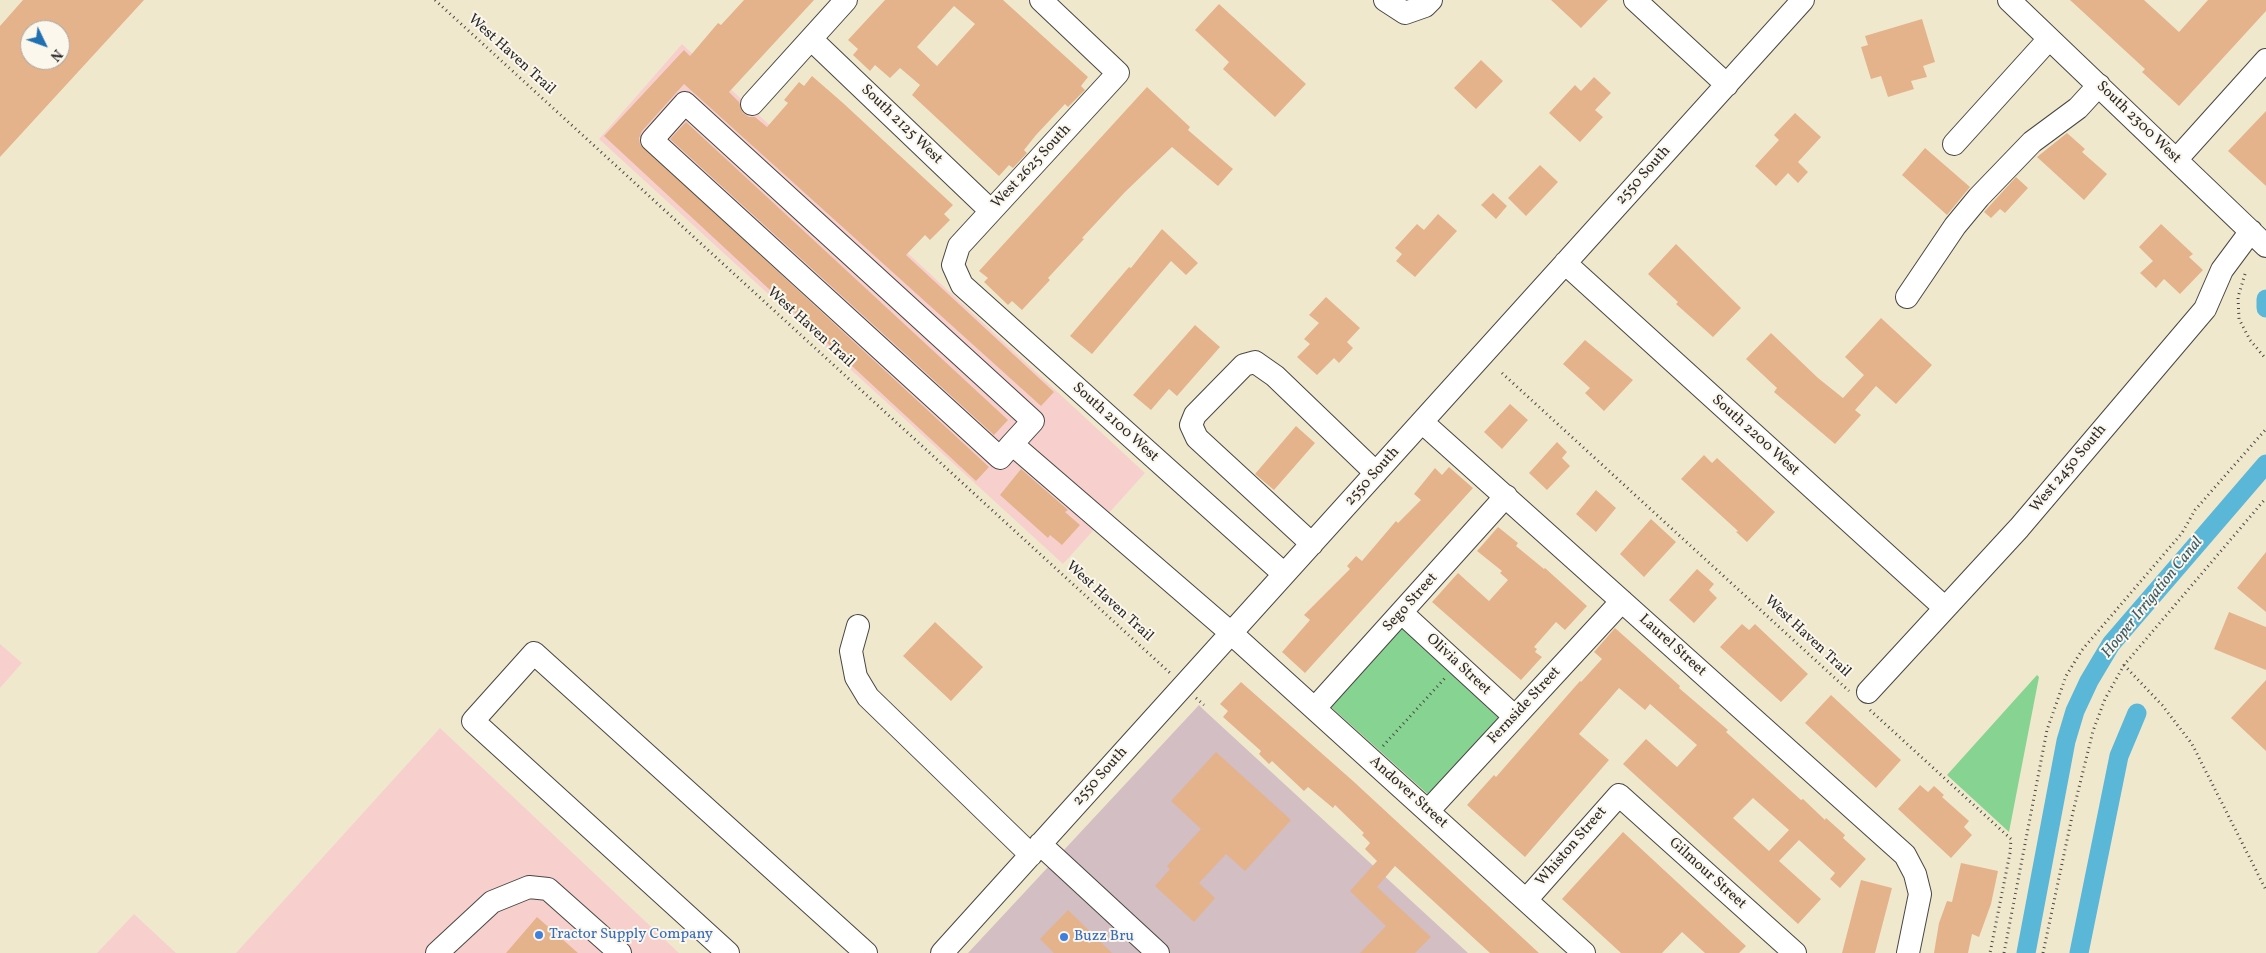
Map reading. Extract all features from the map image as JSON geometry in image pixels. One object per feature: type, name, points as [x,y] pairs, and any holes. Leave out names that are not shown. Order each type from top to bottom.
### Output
[{"type":"street","points":[[752,104],[846,0]]},
{"type":"street","name":"West 2625 South","points":[[953,265],[958,246],[1118,73],[1041,0]]},
{"type":"street","points":[[1385,0],[1405,13],[1425,6],[1431,0]]},
{"type":"street","points":[[1635,0],[1727,85]]},
{"type":"street","name":"2550 South","points":[[942,953],[1803,0]]},
{"type":"street","name":"South 2300 West","points":[[2009,0],[2258,239]]},
{"type":"street","name":"South 2125 West","points":[[811,38],[991,211]]},
{"type":"street","points":[[1954,144],[2049,39]]},
{"type":"street","points":[[2176,160],[2266,60]]},
{"type":"street","points":[[1907,297],[1955,226],[1979,197],[2032,142],[2078,108],[2098,85]]},
{"type":"street","points":[[685,103],[1033,421],[1012,444],[1000,458],[652,140],[685,103]]},
{"type":"street","name":"West 2450 South","points":[[1863,698],[2019,528],[2205,309],[2222,270],[2258,239]]},
{"type":"street","name":"South 2200 West","points":[[1565,264],[1945,608]]},
{"type":"street","name":"South 2100 West","points":[[953,265],[962,285],[1284,574]]},
{"type":"street","points":[[1312,544],[1197,438],[1191,425],[1195,415],[1244,365],[1255,362],[1276,376],[1376,473]]},
{"type":"street","name":"Laurel Street","points":[[1422,422],[1905,855],[1915,874],[1920,894],[1908,953]]},
{"type":"street","name":"Andover Street","points":[[1012,444],[1232,633],[1584,953]]},
{"type":"street","name":"Sego Street","points":[[1315,708],[1506,496]]},
{"type":"street","name":"Fernside Street","points":[[1428,811],[1622,601]]},
{"type":"street","name":"Olivia Street","points":[[1402,613],[1515,717]]},
{"type":"street","points":[[858,626],[852,651],[856,677],[868,697],[1035,850],[1158,953]]},
{"type":"street","points":[[728,953],[473,721],[534,654],[866,953]]},
{"type":"street","name":"Whiston Street","points":[[1526,900],[1619,794]]},
{"type":"street","name":"Gilmour Street","points":[[1619,794],[1795,953]]},
{"type":"street","points":[[437,953],[492,902],[530,887],[548,889],[620,953]]},
{"type":"path","name":"West Haven Trail","points":[[435,0],[1170,674]]},
{"type":"path","points":[[2246,270],[2238,297],[2238,319],[2250,340],[2266,359]]},
{"type":"path","name":"West Haven Trail","points":[[1502,372],[1863,698],[2011,839],[2010,853],[1990,953]]},
{"type":"path","points":[[2004,953],[2047,730],[2066,676],[2082,650],[2182,533],[2195,510],[2266,429]]},
{"type":"path","points":[[2043,953],[2073,812],[2093,731],[2105,699],[2124,665],[2266,498]]},
{"type":"path","points":[[2124,665],[2162,705],[2192,744],[2266,890]]},
{"type":"path","points":[[1382,747],[1445,678]]},
{"type":"shaded area","points":[[682,44],[1145,473],[1063,564],[599,139]]},
{"type":"shaded area","points":[[0,644],[22,663],[0,688]]},
{"type":"shaded area","points":[[1199,705],[1205,711],[1468,953],[968,953]]},
{"type":"shaded area","points":[[440,728],[679,953],[236,953]]},
{"type":"shaded area","points":[[134,914],[176,953],[97,953]]},
{"type":"green space","points":[[1404,624],[1506,715],[1432,798],[1330,706]]},
{"type":"green space","points":[[2037,675],[2039,677],[2009,832],[1947,775]]},
{"type":"building","points":[[23,0],[144,0],[0,157],[0,26]]},
{"type":"building","points":[[744,0],[814,0],[729,92],[739,102],[743,113],[749,117],[755,117],[767,127],[788,103],[784,100],[799,82],[804,86],[812,76],[843,103],[953,205],[944,214],[950,220],[930,240],[925,235],[906,255],[1054,392],[1041,406],[684,84],[642,131],[639,138],[640,144],[989,467],[976,481],[604,136],[684,50],[690,56],[718,23],[721,25]]},
{"type":"building","points":[[885,0],[1003,0],[1088,77],[1081,86],[1085,90],[1068,107],[1065,104],[1036,135],[1024,150],[1027,153],[1013,168],[1009,165],[999,176],[912,95],[920,85],[900,68],[890,78],[875,65],[870,71],[853,55],[858,49],[848,40]],"holes":[[[954,6],[975,24],[937,66],[917,47]]]},
{"type":"building","points":[[1551,0],[1608,0],[1581,28]]},
{"type":"building","points":[[2070,0],[2144,0],[2179,32],[2208,0],[2266,0],[2266,11],[2179,106],[2142,72],[2145,69]]},
{"type":"building","points":[[1219,4],[1306,84],[1275,117],[1223,69],[1229,62],[1195,30]]},
{"type":"building","points":[[1922,19],[1935,62],[1923,66],[1927,77],[1911,81],[1914,89],[1888,97],[1881,76],[1871,79],[1861,47],[1868,45],[1865,36]]},
{"type":"building","points":[[1481,60],[1503,81],[1476,109],[1454,88]]},
{"type":"building","points":[[1594,77],[1611,93],[1595,110],[1603,117],[1580,142],[1549,113],[1575,85],[1581,91]]},
{"type":"building","points":[[1147,87],[1190,127],[1188,130],[1233,169],[1218,186],[1172,147],[1125,192],[1082,238],[1084,239],[1048,278],[1050,280],[1022,310],[1012,301],[1008,305],[984,282],[988,278],[979,271]]},
{"type":"building","points":[[2266,111],[2266,186],[2228,151]]},
{"type":"building","points":[[1795,113],[1821,137],[1798,162],[1808,172],[1798,183],[1788,173],[1776,186],[1755,166],[1779,140],[1774,135]]},
{"type":"building","points":[[686,122],[1008,420],[994,435],[670,139]]},
{"type":"building","points":[[2067,133],[2085,149],[2082,152],[2107,174],[2084,200],[2037,157]]},
{"type":"building","points":[[1925,148],[1970,187],[1947,215],[1902,175]]},
{"type":"building","points":[[1540,165],[1558,182],[1526,216],[1508,198]]},
{"type":"building","points":[[2016,177],[2028,188],[2005,213],[2000,209],[1991,218],[1984,212]]},
{"type":"building","points":[[1493,193],[1507,206],[1496,219],[1481,205]]},
{"type":"building","points":[[1438,214],[1457,231],[1415,277],[1396,261],[1402,254],[1395,248],[1417,224],[1424,230]]},
{"type":"building","points":[[2161,224],[2193,254],[2189,257],[2203,270],[2180,294],[2164,279],[2156,288],[2140,273],[2153,261],[2139,247]]},
{"type":"building","points":[[1162,229],[1198,263],[1186,275],[1171,261],[1092,354],[1070,336],[1129,267],[1131,268]]},
{"type":"building","points":[[1676,244],[1741,308],[1713,337],[1676,304],[1678,302],[1648,274]]},
{"type":"building","points":[[1326,297],[1360,328],[1347,342],[1353,348],[1339,363],[1334,358],[1317,375],[1297,357],[1310,344],[1304,339],[1319,323],[1309,315]]},
{"type":"building","points":[[1881,318],[1932,365],[1896,404],[1876,386],[1855,410],[1861,415],[1835,444],[1774,392],[1777,388],[1746,359],[1771,333],[1818,378],[1843,398],[1864,375],[1845,357]]},
{"type":"building","points":[[1195,325],[1220,347],[1177,396],[1169,389],[1151,410],[1133,395]]},
{"type":"building","points":[[1585,340],[1633,380],[1604,411],[1585,393],[1590,388],[1563,364]]},
{"type":"building","points":[[1510,404],[1528,420],[1502,449],[1484,432]]},
{"type":"building","points":[[1296,426],[1315,443],[1274,490],[1255,474]]},
{"type":"building","points":[[1557,442],[1567,452],[1562,458],[1570,466],[1547,490],[1529,473]]},
{"type":"building","points":[[1704,455],[1712,463],[1717,458],[1775,512],[1747,542],[1736,532],[1738,531],[1681,479]]},
{"type":"building","points":[[1449,467],[1473,488],[1305,673],[1282,652],[1310,620],[1304,615],[1350,569],[1347,566],[1356,556],[1362,561],[1396,521],[1398,523],[1421,500],[1414,494],[1435,468],[1442,475]]},
{"type":"building","points":[[1021,469],[1068,510],[1065,512],[1080,525],[1062,545],[1050,535],[1048,538],[1000,495]]},
{"type":"building","points":[[1596,490],[1616,508],[1596,532],[1576,514]]},
{"type":"building","points":[[1651,519],[1676,542],[1644,577],[1620,554]]},
{"type":"building","points":[[1498,527],[1518,543],[1516,546],[1545,568],[1587,606],[1565,630],[1556,622],[1534,647],[1537,649],[1535,652],[1542,657],[1521,680],[1432,602],[1458,573],[1489,601],[1508,580],[1500,573],[1502,571],[1477,551]]},
{"type":"building","points":[[2266,552],[2266,612],[2237,588]]},
{"type":"building","points":[[1697,569],[1714,584],[1709,590],[1717,598],[1694,623],[1669,600]]},
{"type":"building","points":[[2229,612],[2266,627],[2266,670],[2214,649]]},
{"type":"building","points":[[935,622],[983,667],[951,701],[903,656]]},
{"type":"building","points":[[1742,624],[1749,630],[1755,624],[1808,674],[1781,702],[1720,647]]},
{"type":"building","points":[[1615,628],[1680,686],[1679,688],[1728,730],[1726,732],[1801,800],[1803,799],[1825,820],[1826,818],[1845,835],[1843,838],[1866,859],[1840,888],[1830,879],[1835,873],[1799,840],[1779,861],[1821,899],[1798,924],[1623,764],[1646,739],[1677,767],[1697,745],[1650,704],[1645,710],[1619,688],[1579,734],[1609,760],[1525,857],[1467,805],[1494,775],[1496,777],[1580,681],[1602,659],[1594,652]],"holes":[[[1753,798],[1789,830],[1769,851],[1733,818]]]},
{"type":"building","points":[[2266,680],[2266,751],[2231,718]]},
{"type":"building","points":[[1241,682],[1353,781],[1539,953],[1490,953],[1395,866],[1377,887],[1431,937],[1415,953],[1360,953],[1386,926],[1350,891],[1377,861],[1365,849],[1370,843],[1362,835],[1364,833],[1335,805],[1333,808],[1308,787],[1304,791],[1272,761],[1269,764],[1259,754],[1261,751],[1223,717],[1228,711],[1220,704]]},
{"type":"building","points":[[1831,695],[1901,760],[1876,788],[1805,723]]},
{"type":"building","points":[[1216,752],[1291,820],[1245,871],[1226,854],[1199,883],[1215,898],[1194,922],[1155,886],[1170,869],[1167,866],[1201,829],[1171,801]]},
{"type":"building","points":[[1920,785],[1928,792],[1934,786],[1944,795],[1942,797],[1969,821],[1964,827],[1972,835],[1951,858],[1898,809]]},
{"type":"building","points":[[1623,832],[1746,946],[1739,953],[1705,953],[1682,932],[1662,953],[1621,953],[1562,899]]},
{"type":"building","points":[[1961,863],[1998,871],[1991,904],[1979,937],[1972,934],[1968,953],[1934,953],[1939,923],[1947,901],[1952,902]]},
{"type":"building","points":[[1861,880],[1892,888],[1875,953],[1842,953]]},
{"type":"building","points":[[1068,910],[1112,953],[1054,953],[1040,939]]},
{"type":"building","name":"Tractor Supply Company","points":[[537,917],[578,953],[506,953]]},
{"type":"waterway","name":"Hooper Irrigation Canal","points":[[2266,299],[2266,308]]},
{"type":"waterway","name":"Hooper Irrigation Canal","points":[[2026,953],[2066,741],[2075,711],[2089,681],[2111,644],[2266,464]]},
{"type":"waterway","points":[[2079,953],[2119,756],[2137,713]]},
{"type":"place","name":"Tractor Supply Company","points":[[539,935]]},
{"type":"place","name":"Buzz Bru","points":[[1064,937]]}]
